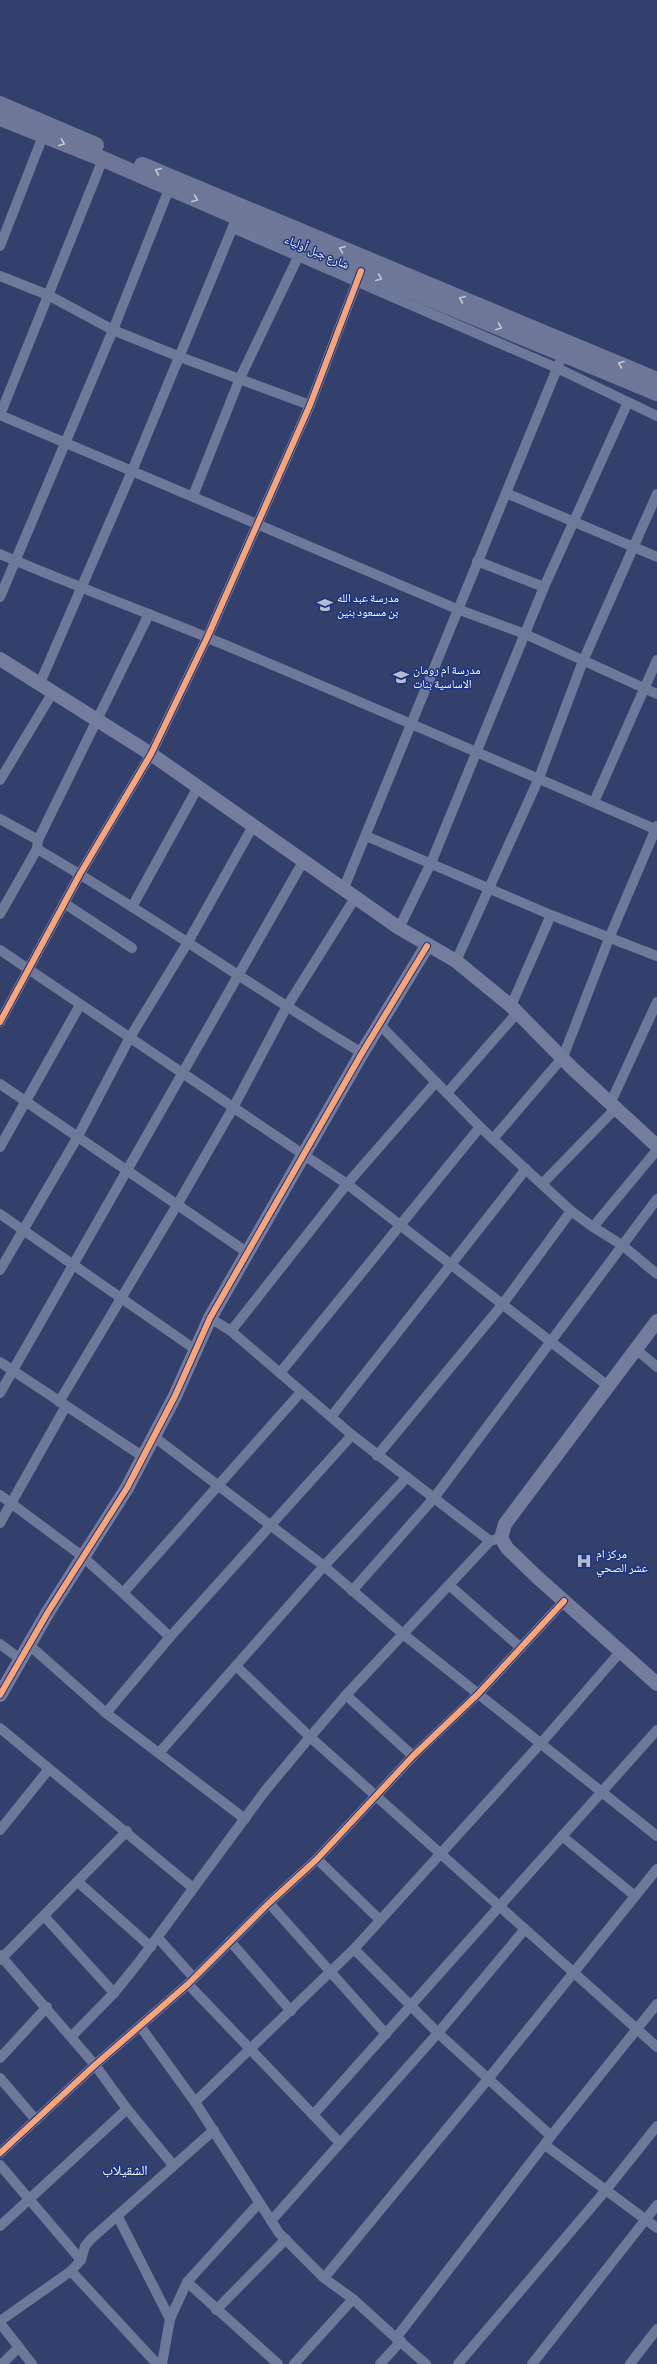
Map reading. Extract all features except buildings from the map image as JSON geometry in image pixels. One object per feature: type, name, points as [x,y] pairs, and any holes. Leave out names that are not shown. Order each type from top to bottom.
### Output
[{"type":"main road","name":"شارع جبل أولياء","points":[[0,104],[657,380]]},
{"type":"main road","name":"شارع جبل أولياء","points":[[0,118],[103,159],[169,189],[235,222],[560,361],[657,394]]},
{"type":"street","points":[[0,246],[43,136]]},
{"type":"street","points":[[103,159],[0,415],[66,444],[258,523],[457,609],[525,634],[657,694]]},
{"type":"street","points":[[0,597],[114,330],[169,189]]},
{"type":"street","points":[[0,1022],[80,874],[151,754],[207,638],[310,405],[359,276],[299,255],[235,222],[83,588],[40,683]]},
{"type":"street","points":[[193,496],[240,378],[299,255]]},
{"type":"street","points":[[0,276],[48,295],[114,330],[180,357],[310,405]]},
{"type":"street","points":[[0,1523],[121,1299],[233,1108],[349,894],[366,836],[457,609],[560,361],[628,402],[657,416]]},
{"type":"street","points":[[399,928],[431,863],[477,754],[544,587],[628,402]]},
{"type":"street","points":[[506,493],[657,558]]},
{"type":"street","points":[[456,961],[539,778],[584,661],[657,494]]},
{"type":"street","points":[[0,554],[207,638],[656,829],[610,936],[563,1057],[493,1139]]},
{"type":"street","points":[[477,561],[544,587]]},
{"type":"street","points":[[0,914],[37,845],[149,614]]},
{"type":"street","points":[[594,802],[657,660]]},
{"type":"street","points":[[1,661],[98,719],[198,786],[399,928],[427,946],[456,961],[514,1010],[613,1106],[657,1146]]},
{"type":"street","points":[[0,780],[53,692]]},
{"type":"street","points":[[132,906],[198,786]]},
{"type":"street","points":[[0,819],[80,874],[188,942],[286,1008],[362,1052]]},
{"type":"street","points":[[0,1270],[77,1138],[129,1039],[188,942],[254,826]]},
{"type":"street","points":[[366,836],[489,887],[551,915],[610,936],[657,956]]},
{"type":"street","points":[[0,1393],[129,1170],[237,975],[304,860]]},
{"type":"street","points":[[64,903],[132,948]]},
{"type":"street","points":[[447,1093],[514,1010],[551,915]]},
{"type":"street","points":[[0,1695],[28,1644],[82,1556],[127,1488],[152,1436],[175,1396],[210,1318],[304,1156],[362,1052],[380,1025],[427,946]]},
{"type":"street","points":[[0,950],[29,968],[129,1039],[348,1184],[400,1224],[450,1266],[553,1342],[608,1386]]},
{"type":"street","points":[[543,1182],[613,1106],[657,1002]]},
{"type":"street","points":[[0,1148],[80,1005]]},
{"type":"street","points":[[380,1025],[480,1127],[526,1169],[543,1182],[571,1210],[593,1227],[622,1245],[657,1274]]},
{"type":"street","points":[[231,1331],[348,1184],[436,1082]]},
{"type":"street","points":[[0,1084],[77,1138],[129,1170],[177,1205],[248,1253]]},
{"type":"street","points":[[280,1373],[480,1127]]},
{"type":"street","points":[[593,1227],[657,1150]]},
{"type":"street","points":[[331,1417],[526,1169]]},
{"type":"street","points":[[352,1591],[434,1498],[553,1342],[622,1245],[657,1199]]},
{"type":"street","points":[[377,1456],[502,1305],[571,1210]]},
{"type":"street","points":[[0,1214],[196,1350]]},
{"type":"street","points":[[210,1318],[231,1331],[377,1456],[495,1540],[516,1557],[657,1684]]},
{"type":"street","points":[[72,2036],[114,1993],[151,1947],[245,1819],[310,1737],[346,1695],[449,1585],[495,1540],[505,1524],[608,1386],[637,1350],[657,1321]]},
{"type":"street","points":[[637,1350],[657,1367]]},
{"type":"street","points":[[0,1362],[142,1456]]},
{"type":"street","points":[[123,1593],[301,1392]]},
{"type":"street","points":[[106,1713],[170,1637],[352,1435]]},
{"type":"street","points":[[152,1436],[217,1487],[272,1525],[324,1566],[403,1634],[478,1694],[542,1742],[657,1836]]},
{"type":"street","points":[[159,1753],[324,1566],[407,1477]]},
{"type":"street","points":[[0,1495],[82,1556],[170,1637]]},
{"type":"street","points":[[449,1585],[522,1648]]},
{"type":"street","points":[[0,2153],[95,2065],[191,1981],[269,1902],[316,1859],[413,1756],[478,1694],[564,1601]]},
{"type":"street","points":[[0,1644],[20,1659]]},
{"type":"street","points":[[28,1644],[106,1713],[245,1819]]},
{"type":"street","points":[[195,2102],[354,1949],[379,1919],[542,1742],[621,1651]]},
{"type":"street","points":[[236,1666],[310,1737],[377,1794],[657,2047]]},
{"type":"street","points":[[346,1695],[413,1756]]},
{"type":"street","points":[[0,1728],[127,1831],[193,1888]]},
{"type":"street","points":[[313,2115],[657,1730]]},
{"type":"street","points":[[0,1830],[50,1769]]},
{"type":"street","points":[[127,1831],[78,1882],[1,1957],[48,2007],[72,2036],[127,2109],[172,2165]]},
{"type":"street","points":[[562,1836],[635,1896]]},
{"type":"street","points":[[316,1859],[379,1919]]},
{"type":"street","points":[[324,2278],[488,2079],[657,1869]]},
{"type":"street","points":[[78,1882],[151,1947]]},
{"type":"street","points":[[269,1902],[386,2034]]},
{"type":"street","points":[[44,1916],[114,1993]]},
{"type":"street","points":[[271,2221],[339,2142],[438,2033],[525,1929]]},
{"type":"street","points":[[158,1938],[191,1981],[250,2050],[339,2142]]},
{"type":"street","points":[[230,1941],[290,2011]]},
{"type":"street","points":[[354,1949],[438,2033],[551,2136]]},
{"type":"street","points":[[380,2364],[551,2136],[657,2004]]},
{"type":"street","points":[[0,2058],[48,2007]]},
{"type":"street","points":[[140,2026],[195,2102],[271,2221],[286,2240],[324,2278],[353,2300],[426,2364]]},
{"type":"street","points":[[0,2078],[36,2120]]},
{"type":"street","points":[[0,2226],[30,2200],[127,2109]]},
{"type":"street","points":[[458,2364],[606,2190],[657,2126]]},
{"type":"street","points":[[32,2364],[0,2322],[71,2271],[81,2260],[85,2246],[118,2218],[172,2165],[214,2130]]},
{"type":"street","points":[[545,2145],[657,2228]]},
{"type":"street","points":[[0,2165],[81,2260]]},
{"type":"street","points":[[162,2364],[170,2319],[187,2282],[260,2203]]},
{"type":"street","points":[[532,2364],[657,2205]]},
{"type":"street","points":[[118,2218],[170,2319]]},
{"type":"street","points":[[216,2310],[286,2240]]},
{"type":"street","points":[[71,2271],[157,2364]]},
{"type":"street","points":[[187,2282],[216,2310],[278,2364]]},
{"type":"street","points":[[294,2364],[353,2300]]},
{"type":"street","points":[[630,2364],[657,2329]]},
{"type":"street","points":[[2,2364],[19,2347]]},
{"type":"cycle path","points":[[0,1022],[80,874],[151,754],[207,638],[310,405],[361,271]]},
{"type":"cycle path","points":[[0,1695],[48,1612],[127,1488],[175,1396],[210,1318],[362,1053],[427,946]]},
{"type":"cycle path","points":[[0,2153],[95,2065],[188,1984],[269,1903],[317,1859],[413,1756],[478,1694],[564,1601]]},
{"type":"place","name":"مدرسة عبد الله بن مسعود بنين","points":[[325,605]]},
{"type":"place","name":"مدرسة ام رومان الاساسية بنات","points":[[401,677]]},
{"type":"place","name":"مركز ام عشر الصحي","points":[[584,1561]]},
{"type":"district","name":"الشقيلاب","points":[[125,2171]]}]
